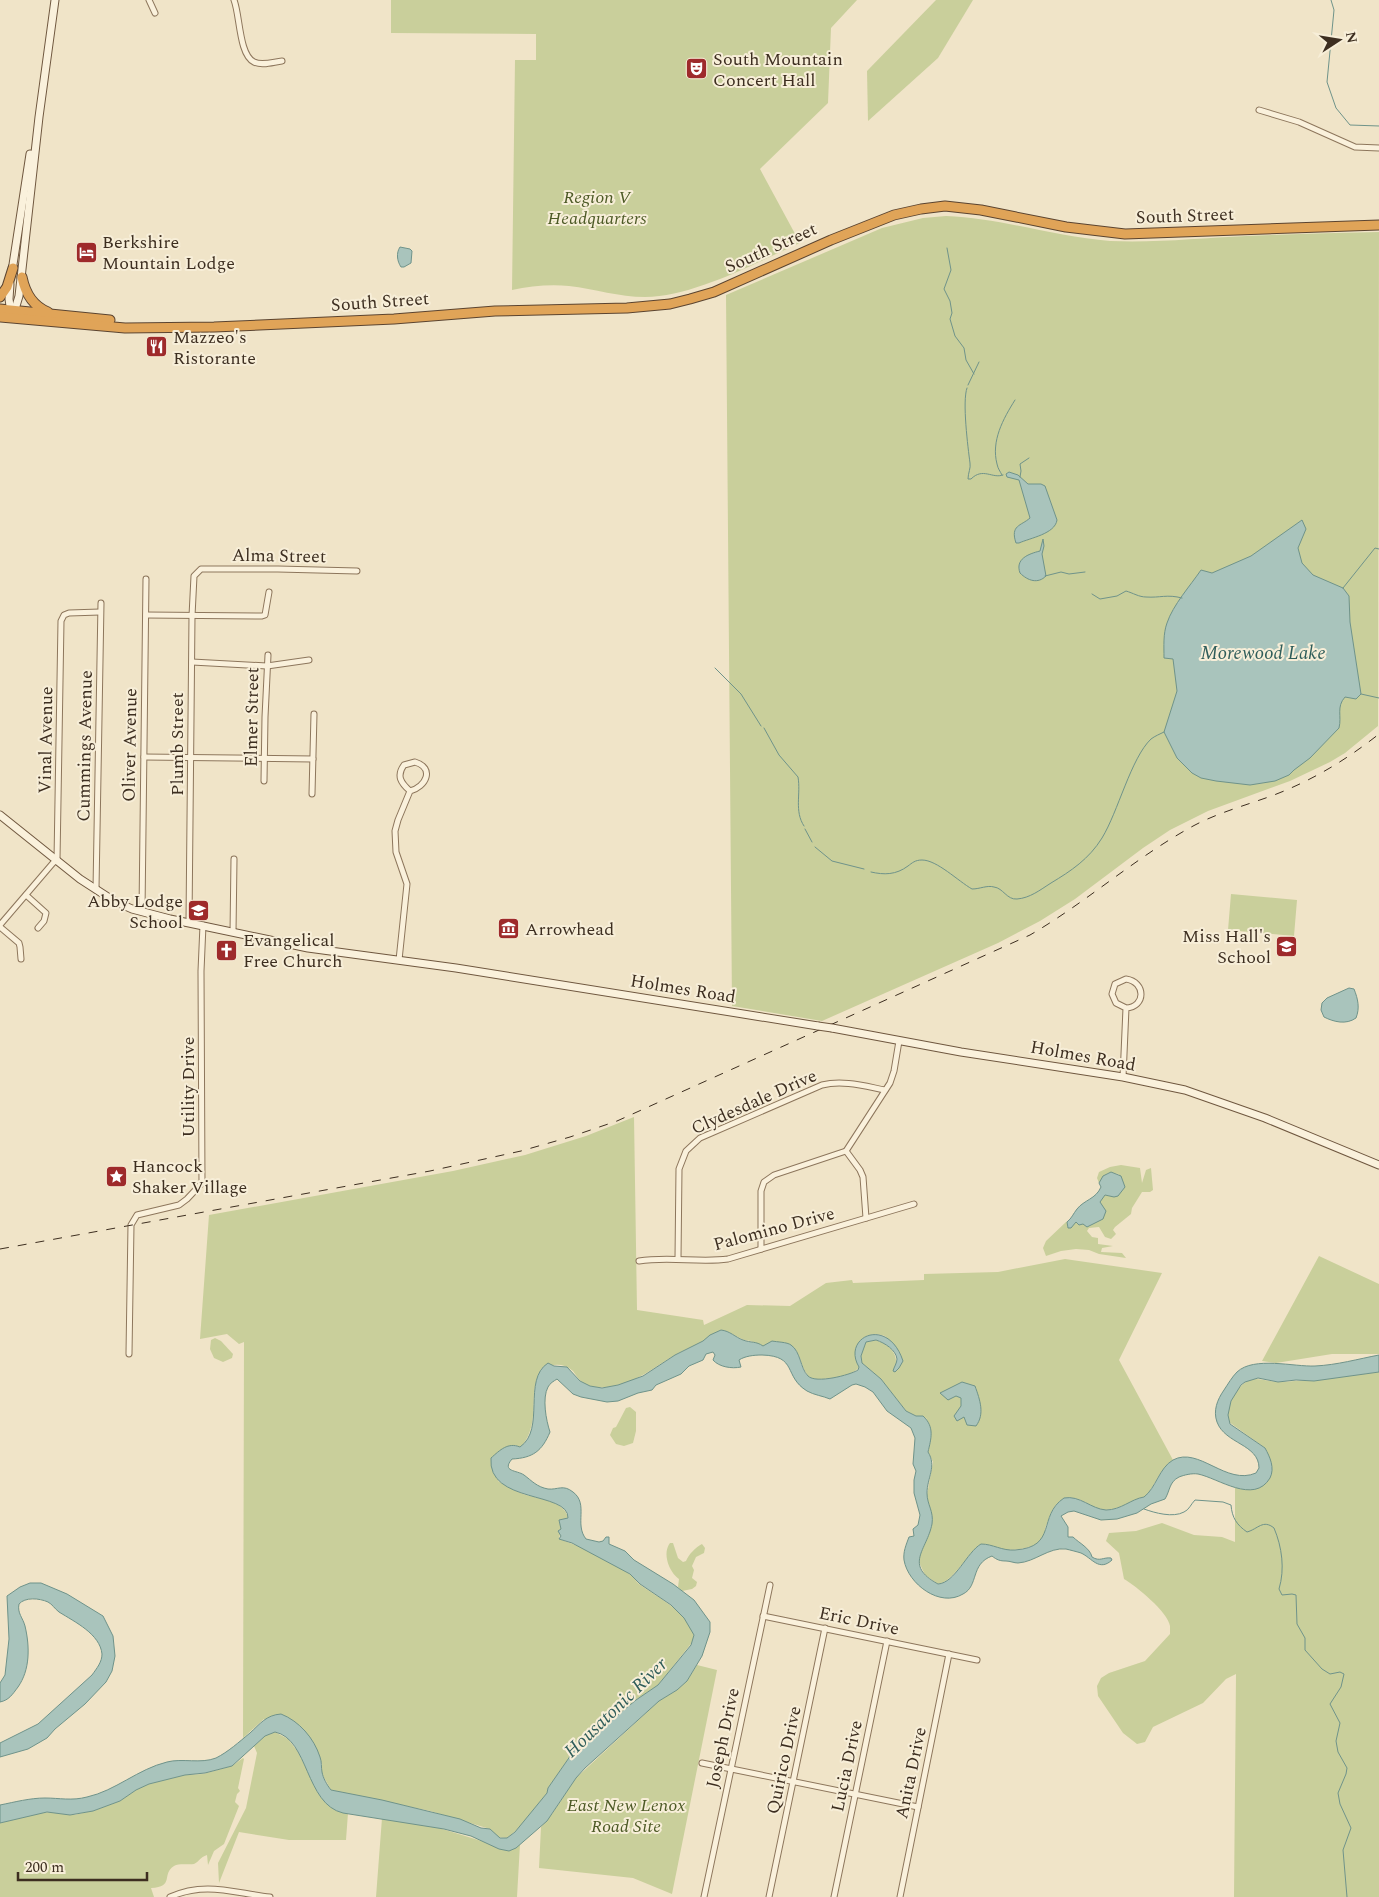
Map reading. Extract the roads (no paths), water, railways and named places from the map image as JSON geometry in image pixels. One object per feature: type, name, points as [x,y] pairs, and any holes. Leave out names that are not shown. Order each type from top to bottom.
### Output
[{"type":"highway","name":"South Street","points":[[0,310],[11,314],[125,328],[172,328],[394,319],[495,311],[627,308],[670,304],[714,292],[830,240],[894,215],[945,206],[981,210],[1066,226],[1125,234],[1379,225]]},
{"type":"highway","points":[[0,297],[13,268]]},
{"type":"highway","points":[[22,276],[26,291],[35,304],[43,310],[58,315]]},
{"type":"highway","name":"South Street","points":[[0,317],[11,314],[58,315],[172,328]]},
{"type":"street","points":[[11,314],[19,296],[22,276],[38,117],[55,0]]},
{"type":"street","points":[[149,0],[155,13]]},
{"type":"street","points":[[234,0],[247,55],[254,62],[258,63],[282,61]]},
{"type":"street","points":[[1258,110],[1299,122],[1355,147],[1379,148]]},
{"type":"street","points":[[11,314],[8,294],[38,117]]},
{"type":"street","name":"Alma Street","points":[[201,569],[278,568],[356,571]]},
{"type":"street","name":"Plumb Street","points":[[189,922],[192,616],[194,576],[201,569]]},
{"type":"street","name":"Oliver Avenue","points":[[142,911],[146,579]]},
{"type":"street","points":[[146,614],[192,616],[265,615],[269,592]]},
{"type":"street","name":"Cummings Avenue","points":[[96,889],[101,603]]},
{"type":"street","name":"Vinal Avenue","points":[[57,860],[61,621],[64,615],[68,613],[100,612]]},
{"type":"street","name":"Elmer Street","points":[[264,781],[268,654]]},
{"type":"street","points":[[192,662],[267,666],[309,660]]},
{"type":"street","points":[[312,794],[314,714]]},
{"type":"street","points":[[144,757],[313,759]]},
{"type":"street","points":[[399,960],[407,884],[396,852],[395,831],[410,791],[423,785],[426,780],[425,770],[415,762],[404,765],[400,772],[400,781],[410,791]]},
{"type":"street","name":"Holmes Road","points":[[0,815],[96,889],[114,901],[142,911],[308,948],[399,960],[832,1028],[898,1041],[1123,1077],[1185,1090],[1229,1104],[1379,1165]]},
{"type":"street","points":[[233,932],[234,859]]},
{"type":"street","points":[[20,959],[19,943],[0,926],[53,862],[57,860]]},
{"type":"street","points":[[26,895],[46,913],[44,921],[38,928]]},
{"type":"street","name":"Utility Drive","points":[[129,1354],[131,1225],[138,1215],[179,1205],[202,1183],[203,925]]},
{"type":"street","points":[[1126,979],[1138,984],[1141,995],[1136,1005],[1126,1008],[1116,1003],[1112,994],[1117,982],[1126,979]]},
{"type":"street","points":[[1123,1077],[1126,1008]]},
{"type":"street","points":[[761,1249],[761,1191],[764,1182],[774,1175],[846,1152],[894,1071],[898,1041]]},
{"type":"street","name":"Clydesdale Drive","points":[[678,1258],[679,1169],[684,1153],[700,1138],[822,1085],[852,1083],[884,1090]]},
{"type":"street","points":[[846,1152],[863,1177],[866,1218]]},
{"type":"street","name":"Palomino Drive","points":[[639,1261],[678,1258],[726,1259],[914,1204]]},
{"type":"street","name":"Joseph Drive","points":[[704,1897],[770,1585]]},
{"type":"street","name":"Eric Drive","points":[[763,1616],[977,1660]]},
{"type":"street","name":"Quirico Drive","points":[[768,1897],[825,1628]]},
{"type":"street","name":"Lucia Drive","points":[[834,1897],[887,1641]]},
{"type":"street","name":"Anita Drive","points":[[900,1897],[949,1654]]},
{"type":"street","points":[[702,1763],[918,1806]]},
{"type":"street","points":[[170,1897],[190,1890],[207,1888],[270,1897]]},
{"type":"water","points":[[400,247],[412,251],[411,263],[404,267],[401,267],[398,260]]},
{"type":"water","points":[[1009,472],[1018,475],[1028,484],[1041,484],[1045,486],[1057,520],[1052,529],[1019,543],[1016,543],[1015,529],[1030,518],[1019,480],[1007,477],[1006,474]]},
{"type":"water","name":"Morewood Lake","points":[[1302,520],[1306,529],[1298,548],[1302,563],[1313,575],[1343,588],[1349,596],[1350,622],[1361,694],[1356,699],[1345,697],[1340,708],[1339,728],[1310,758],[1289,775],[1275,781],[1250,785],[1201,778],[1192,773],[1177,758],[1164,732],[1177,691],[1173,659],[1164,658],[1164,636],[1167,623],[1177,603],[1201,570],[1212,573],[1251,556]]},
{"type":"water","points":[[1043,539],[1042,554],[1046,576],[1036,581],[1030,580],[1020,573],[1019,564],[1027,556],[1040,551]]},
{"type":"water","points":[[1349,988],[1354,989],[1357,1000],[1358,1011],[1356,1018],[1348,1022],[1340,1022],[1324,1017],[1321,1010],[1322,1003],[1327,998]]},
{"type":"water","points":[[1111,1172],[1121,1176],[1125,1187],[1118,1196],[1105,1195],[1100,1202],[1106,1211],[1103,1219],[1087,1227],[1076,1222],[1071,1228],[1068,1228],[1067,1222],[1080,1206],[1099,1191],[1101,1187],[1099,1183],[1103,1176]]},
{"type":"water","points":[[721,1330],[743,1340],[763,1346],[772,1341],[789,1344],[797,1352],[805,1373],[812,1378],[818,1379],[841,1376],[858,1370],[859,1367],[855,1356],[856,1347],[861,1340],[869,1335],[887,1338],[896,1347],[903,1361],[895,1372],[893,1371],[897,1359],[895,1353],[886,1345],[876,1340],[866,1342],[861,1356],[862,1363],[881,1379],[906,1411],[916,1416],[923,1416],[931,1429],[928,1452],[931,1457],[932,1467],[927,1493],[932,1524],[922,1549],[919,1564],[927,1577],[938,1584],[950,1578],[981,1544],[1015,1550],[1028,1548],[1037,1543],[1046,1530],[1051,1513],[1064,1498],[1075,1498],[1101,1509],[1111,1510],[1144,1497],[1152,1489],[1164,1468],[1173,1460],[1183,1457],[1203,1461],[1234,1474],[1245,1476],[1256,1473],[1259,1468],[1258,1460],[1254,1454],[1221,1429],[1215,1414],[1216,1406],[1230,1381],[1244,1367],[1264,1363],[1306,1366],[1323,1365],[1379,1355],[1379,1372],[1314,1381],[1278,1382],[1258,1378],[1245,1382],[1231,1401],[1228,1415],[1230,1424],[1267,1451],[1272,1470],[1270,1478],[1263,1486],[1245,1490],[1206,1476],[1191,1474],[1179,1477],[1173,1481],[1165,1499],[1151,1504],[1137,1513],[1117,1519],[1101,1520],[1074,1511],[1068,1512],[1061,1516],[1068,1527],[1068,1537],[1073,1537],[1084,1546],[1092,1557],[1099,1559],[1111,1558],[1112,1560],[1103,1565],[1096,1563],[1081,1553],[1066,1549],[1054,1550],[1018,1563],[1000,1560],[992,1556],[980,1564],[968,1590],[954,1598],[935,1596],[926,1591],[918,1585],[907,1569],[904,1551],[909,1537],[914,1536],[913,1529],[918,1525],[920,1515],[914,1493],[916,1471],[913,1464],[915,1438],[911,1428],[887,1411],[873,1392],[865,1387],[856,1384],[852,1385],[830,1399],[807,1391],[795,1379],[786,1363],[781,1359],[773,1356],[750,1356],[739,1360],[741,1367],[730,1368],[722,1366],[713,1360],[715,1355],[713,1352],[706,1354],[703,1360],[689,1366],[681,1374],[656,1385],[652,1390],[618,1401],[607,1402],[581,1397],[573,1394],[557,1379],[549,1386],[545,1397],[546,1415],[550,1432],[547,1439],[540,1449],[531,1455],[512,1459],[508,1466],[509,1468],[521,1473],[541,1487],[548,1489],[563,1488],[573,1492],[580,1502],[581,1527],[586,1539],[599,1542],[609,1537],[609,1544],[625,1551],[634,1560],[673,1584],[694,1600],[710,1622],[710,1632],[702,1656],[687,1681],[677,1690],[659,1701],[585,1768],[547,1821],[516,1848],[509,1851],[499,1849],[471,1836],[444,1829],[343,1813],[331,1807],[321,1798],[295,1746],[286,1737],[275,1732],[265,1736],[232,1766],[149,1784],[120,1801],[93,1811],[70,1815],[47,1812],[0,1823],[0,1805],[22,1800],[87,1797],[107,1790],[156,1765],[167,1762],[204,1761],[216,1758],[233,1747],[264,1720],[281,1714],[300,1726],[314,1743],[320,1757],[323,1777],[331,1790],[460,1819],[481,1828],[490,1829],[500,1838],[507,1838],[515,1832],[547,1793],[548,1788],[573,1752],[636,1700],[658,1685],[691,1645],[694,1635],[684,1618],[671,1605],[640,1584],[630,1574],[572,1543],[559,1539],[561,1536],[558,1531],[561,1529],[559,1520],[568,1518],[565,1510],[556,1504],[514,1490],[501,1483],[493,1473],[491,1458],[508,1446],[520,1447],[528,1439],[532,1429],[536,1381],[540,1371],[548,1363],[554,1366],[567,1367],[580,1381],[590,1386],[602,1388],[618,1385],[643,1376],[675,1355]]},
{"type":"water","points":[[962,1382],[975,1386],[979,1396],[981,1412],[976,1426],[967,1425],[964,1417],[957,1421],[954,1416],[961,1406],[961,1398],[956,1396],[948,1400],[940,1393]]},
{"type":"water","points":[[30,1583],[41,1583],[67,1594],[103,1616],[113,1636],[115,1656],[112,1671],[106,1682],[47,1738],[28,1749],[0,1757],[0,1743],[38,1724],[92,1675],[102,1657],[97,1640],[86,1629],[59,1612],[48,1602],[36,1599],[25,1600],[19,1604],[19,1613],[27,1634],[27,1666],[22,1680],[12,1695],[0,1702],[0,1683],[5,1675],[9,1639],[7,1596]]},
{"type":"waterway","points":[[1331,0],[1334,10],[1327,82],[1336,108],[1350,125],[1379,126]]},
{"type":"waterway","points":[[947,248],[951,270],[944,289],[950,301],[952,313],[950,319],[955,336],[964,348],[966,360],[974,374]]},
{"type":"waterway","points":[[968,385],[979,362]]},
{"type":"waterway","points":[[967,388],[965,413],[970,465],[968,479],[980,474],[1003,475]]},
{"type":"waterway","points":[[1002,475],[997,466],[997,439],[1002,423],[1015,400]]},
{"type":"waterway","points":[[1020,477],[1020,464],[1029,458]]},
{"type":"waterway","points":[[1343,588],[1375,548],[1379,549]]},
{"type":"waterway","points":[[1045,576],[1061,572],[1069,574],[1085,572]]},
{"type":"waterway","points":[[1092,594],[1100,599],[1117,596],[1126,591],[1143,597],[1172,596],[1182,598]]},
{"type":"waterway","points":[[715,668],[741,694],[761,726]]},
{"type":"waterway","points":[[1361,694],[1379,698]]},
{"type":"waterway","points":[[764,728],[779,755],[798,777],[798,808],[804,826]]},
{"type":"waterway","points":[[871,872],[881,874],[894,873],[914,862],[922,860],[941,867],[972,889],[994,887],[1014,899],[1031,895],[1072,869],[1097,845],[1108,827],[1137,759],[1151,739],[1164,732]]},
{"type":"waterway","points":[[805,829],[812,842]]},
{"type":"waterway","points":[[815,847],[832,861],[864,869]]},
{"type":"waterway","points":[[1144,1509],[1175,1515],[1186,1511],[1195,1500],[1223,1502],[1231,1505],[1236,1521],[1247,1532],[1267,1524],[1274,1528],[1282,1558],[1282,1574],[1279,1589],[1282,1595],[1296,1595],[1297,1624],[1305,1638],[1305,1650],[1322,1669],[1330,1674],[1340,1672],[1344,1674],[1341,1687],[1330,1704],[1340,1723],[1336,1741],[1338,1752],[1347,1768],[1338,1793],[1340,1804],[1351,1828],[1343,1850],[1347,1897]]},
{"type":"railway","points":[[0,1249],[430,1171],[521,1151],[617,1121],[1030,935],[1174,837],[1214,816],[1274,795],[1316,776],[1342,761],[1379,734]]},
{"type":"place","name":"South Mountain Concert Hall","points":[[697,69]]},
{"type":"place","name":"Berkshire Mountain Lodge","points":[[86,252]]},
{"type":"place","name":"Mazzeo's Ristorante","points":[[157,347]]},
{"type":"place","name":"Abby Lodge School","points":[[199,911]]},
{"type":"place","name":"Arrowhead","points":[[509,929]]},
{"type":"place","name":"Miss Hall's School","points":[[1287,946]]},
{"type":"place","name":"Evangelical Free Church","points":[[227,950]]},
{"type":"place","name":"Hancock Shaker Village","points":[[116,1176]]},
{"type":"park label","name":"Region V Headquarters","points":[[597,207]]},
{"type":"park label","name":"East New Lenox Road Site","points":[[626,1815]]},
{"type":"water label","name":"Housatonic River","points":[[616,1708]]}]
